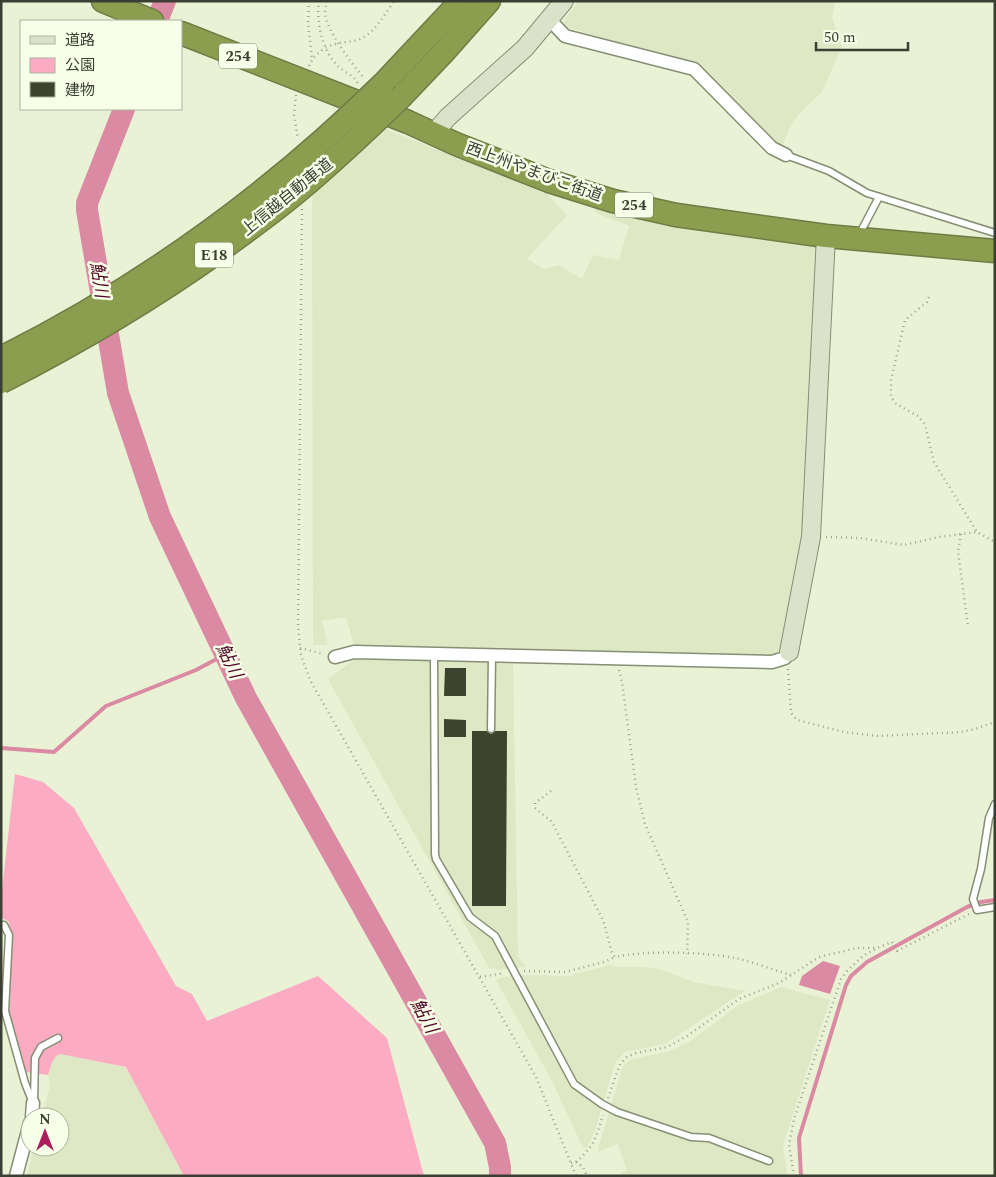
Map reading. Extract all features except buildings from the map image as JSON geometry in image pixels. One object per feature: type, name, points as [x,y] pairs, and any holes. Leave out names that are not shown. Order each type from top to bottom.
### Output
[{"type":"highway","name":"上信越自動車道","points":[[1,358],[63,326],[131,285],[214,229],[343,124],[373,81],[461,1]]},
{"type":"highway","name":"上信越自動車道","points":[[1,382],[102,328],[142,303],[217,253],[296,193],[366,131],[403,95],[489,1]]},
{"type":"highway","points":[[108,3],[150,20]]},
{"type":"highway","name":"西上州やまびこ街道","points":[[182,33],[434,133],[456,144],[550,182],[613,201],[676,215],[826,236],[995,251]]},
{"type":"street","points":[[434,133],[443,121],[525,48],[564,1]]},
{"type":"street","points":[[550,20],[565,36],[694,70],[772,148],[786,155]]},
{"type":"street","points":[[335,657],[354,652],[772,662],[787,655],[811,537],[826,236]]},
{"type":"street","points":[[33,1107],[34,1102]]},
{"type":"street","points":[[16,1176],[21,1157]]},
{"type":"lane","points":[[786,155],[829,171],[867,193],[995,233]]},
{"type":"lane","points":[[857,239],[879,196]]},
{"type":"lane","points":[[434,655],[435,854],[470,918],[494,936],[574,1084],[617,1112],[691,1137],[709,1138],[768,1161]]},
{"type":"lane","points":[[491,728],[492,656]]},
{"type":"lane","points":[[995,804],[989,818],[981,869],[973,899],[976,908],[995,907]]},
{"type":"lane","points":[[1,925],[4,925],[9,935],[5,1011],[25,1083],[34,1102]]},
{"type":"lane","points":[[34,1102],[36,1058],[40,1047],[58,1038]]},
{"type":"path","points":[[309,1],[309,44],[312,58]]},
{"type":"path","points":[[319,1],[318,8],[323,41],[336,65],[356,79],[358,90]]},
{"type":"path","points":[[326,1],[325,12],[331,31],[347,56],[373,81]]},
{"type":"path","points":[[298,80],[312,58],[326,47],[339,42],[356,41],[368,35],[394,1]]},
{"type":"path","points":[[929,297],[927,302],[905,320],[891,380],[891,397],[896,404],[918,416],[925,425],[934,462],[977,532],[995,542]]},
{"type":"path","points":[[811,537],[860,538],[904,545],[939,537],[977,532]]},
{"type":"path","points":[[961,534],[958,551],[968,627]]},
{"type":"path","points":[[300,648],[335,657]]},
{"type":"path","points":[[787,655],[791,713],[797,720],[844,732],[878,736],[968,731],[995,722]]},
{"type":"path","points":[[616,659],[622,682],[636,787],[645,824],[688,922],[687,954]]},
{"type":"path","points":[[551,791],[536,803],[536,808],[552,822],[603,920],[612,953],[615,957]]},
{"type":"path","points":[[794,1176],[789,1145],[794,1119],[841,979],[858,960],[877,948],[892,942],[897,951],[976,908]]},
{"type":"path","points":[[571,1163],[576,1162],[589,1151],[597,1135],[620,1064],[627,1057],[636,1053],[668,1047],[687,1036],[739,999],[779,983],[826,954],[858,948],[877,948]]},
{"type":"path","points":[[479,977],[535,970],[565,972],[604,962],[615,957],[644,953],[737,958],[791,975]]},
{"type":"path","points":[[576,1162],[583,1167],[587,1176]]},
{"type":"shaded area","points":[[579,1],[835,1],[832,17],[842,47],[822,92],[798,115],[789,129],[783,145],[777,143],[701,66],[566,27],[564,20]]},
{"type":"shaded area","points":[[381,127],[547,194],[567,215],[527,259],[543,269],[559,265],[582,279],[593,255],[619,260],[629,226],[596,213],[590,204],[812,243],[819,249],[804,545],[782,648],[771,658],[354,646],[346,617],[322,621],[328,645],[313,645],[312,190]]},
{"type":"shaded area","points":[[355,659],[513,661],[518,956],[526,967],[497,970],[489,968],[328,679]]},
{"type":"shaded area","points":[[823,961],[840,966],[830,994],[799,985],[802,976]]},
{"type":"shaded area","points":[[610,965],[659,969],[694,982],[745,991],[665,1044],[624,1052],[615,1063],[595,1131],[587,1147],[583,1148],[552,1081],[496,980],[501,977],[530,975],[568,976]]},
{"type":"shaded area","points":[[781,987],[830,1000],[783,1145],[787,1176],[622,1176],[621,1172],[627,1171],[618,1144],[597,1152],[623,1066],[632,1059],[670,1051],[689,1042],[737,1006]]},
{"type":"shaded area","points":[[60,1054],[126,1067],[184,1176],[27,1176],[32,1157],[70,1157],[70,1107],[45,1107],[50,1086],[48,1075],[56,1055]]},
{"type":"green space","points":[[15,774],[43,782],[74,808],[176,986],[192,994],[207,1021],[318,976],[387,1038],[424,1176],[184,1176],[126,1067],[60,1054],[53,1060],[48,1075],[26,1072],[9,1011],[9,922],[1,917],[1,899]]},
{"type":"waterway","name":"鮎川","points":[[157,20],[165,1]]},
{"type":"waterway","name":"鮎川","points":[[124,110],[87,203],[87,210],[118,393],[160,517],[246,698],[495,1143],[500,1176]]},
{"type":"waterway","points":[[1,748],[54,752],[106,706],[196,670],[226,654]]},
{"type":"waterway","points":[[801,1176],[799,1138],[846,985],[851,976],[867,962],[967,907],[995,900]]}]
